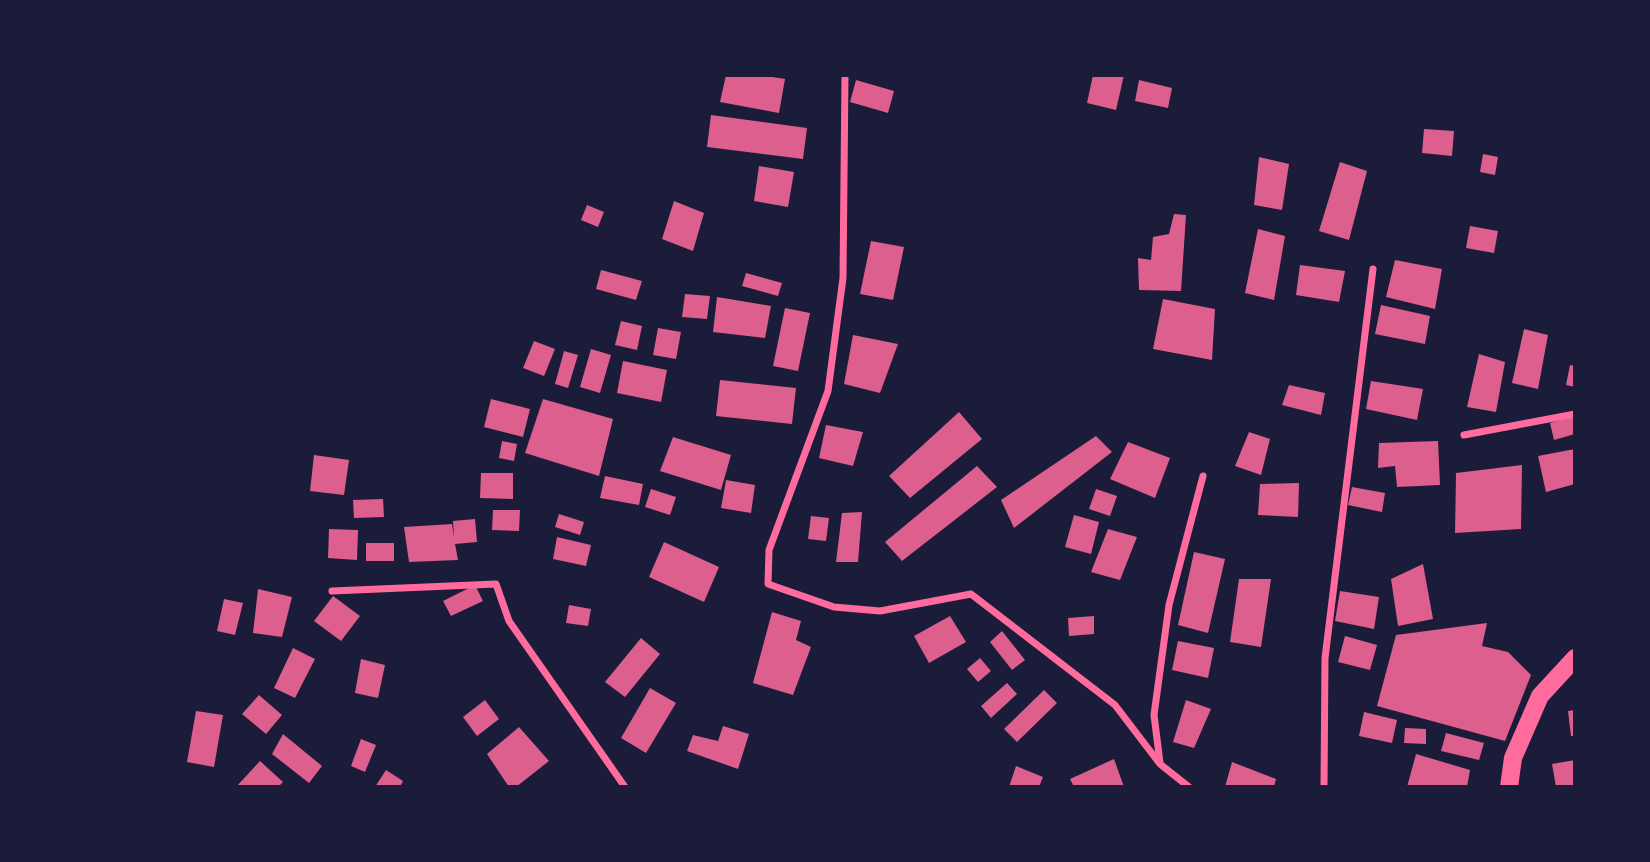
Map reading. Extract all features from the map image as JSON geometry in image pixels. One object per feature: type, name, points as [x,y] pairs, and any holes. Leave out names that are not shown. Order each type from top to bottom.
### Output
[{"type":"main road","points":[[1508,787],[1513,758],[1540,696],[1575,658]]},
{"type":"street","points":[[845,75],[843,278],[828,391],[769,550],[768,584],[834,607],[880,611],[971,594],[1115,705],[1160,764],[1189,787]]},
{"type":"street","points":[[1324,787],[1325,658],[1373,269]]},
{"type":"street","points":[[1464,435],[1575,414]]},
{"type":"street","points":[[1160,764],[1154,715],[1169,605],[1203,476]]},
{"type":"street","points":[[332,591],[496,584],[509,621],[625,787]]},
{"type":"building","points":[[726,75],[760,75],[785,79],[779,113],[720,102]]},
{"type":"building","points":[[1093,75],[1124,75],[1116,110],[1087,103]]},
{"type":"building","points":[[856,80],[894,91],[888,113],[850,102]]},
{"type":"building","points":[[1139,80],[1172,88],[1168,108],[1135,101]]},
{"type":"building","points":[[711,115],[807,128],[803,159],[707,147]]},
{"type":"building","points":[[1424,129],[1454,131],[1452,156],[1422,153]]},
{"type":"building","points":[[1483,154],[1498,157],[1495,175],[1480,172]]},
{"type":"building","points":[[1259,157],[1289,164],[1282,210],[1254,205]]},
{"type":"building","points":[[1340,162],[1367,171],[1349,240],[1319,231]]},
{"type":"building","points":[[759,166],[794,172],[788,207],[754,201]]},
{"type":"building","points":[[674,201],[704,213],[693,251],[662,239]]},
{"type":"building","points":[[587,205],[604,212],[598,227],[581,220]]},
{"type":"building","points":[[1174,214],[1186,215],[1181,291],[1139,290],[1138,258],[1151,260],[1153,237],[1169,234]]},
{"type":"building","points":[[1470,226],[1498,231],[1494,253],[1466,248]]},
{"type":"building","points":[[1258,229],[1285,236],[1274,300],[1245,293]]},
{"type":"building","points":[[871,241],[904,247],[893,300],[860,294]]},
{"type":"building","points":[[1395,260],[1442,269],[1435,309],[1386,297]]},
{"type":"building","points":[[1300,265],[1345,271],[1339,302],[1296,295]]},
{"type":"building","points":[[601,270],[642,281],[636,300],[596,289]]},
{"type":"building","points":[[746,273],[782,283],[778,296],[742,286]]},
{"type":"building","points":[[685,294],[710,296],[707,319],[682,317]]},
{"type":"building","points":[[717,297],[771,306],[765,338],[713,332]]},
{"type":"building","points":[[1163,299],[1215,309],[1212,360],[1153,349]]},
{"type":"building","points":[[1381,305],[1430,316],[1425,344],[1375,334]]},
{"type":"building","points":[[785,308],[810,313],[798,371],[773,366]]},
{"type":"building","points":[[621,321],[642,326],[637,350],[615,345]]},
{"type":"building","points":[[658,328],[681,332],[676,359],[653,355]]},
{"type":"building","points":[[1524,329],[1548,335],[1538,389],[1512,383]]},
{"type":"building","points":[[853,335],[898,344],[880,393],[844,384]]},
{"type":"building","points":[[534,341],[555,349],[544,376],[523,368]]},
{"type":"building","points":[[591,349],[611,355],[600,393],[580,387]]},
{"type":"building","points":[[564,351],[578,355],[568,388],[555,384]]},
{"type":"building","points":[[1479,354],[1505,362],[1496,412],[1467,407]]},
{"type":"building","points":[[623,361],[667,370],[661,402],[617,393]]},
{"type":"building","points":[[1570,365],[1575,366],[1575,387],[1566,385]]},
{"type":"building","points":[[720,380],[796,388],[792,424],[716,416]]},
{"type":"building","points":[[1371,381],[1423,389],[1417,420],[1366,409]]},
{"type":"building","points":[[1289,385],[1325,393],[1321,415],[1282,405]]},
{"type":"building","points":[[491,399],[530,409],[523,437],[484,427]]},
{"type":"building","points":[[543,399],[613,419],[599,476],[525,453]]},
{"type":"building","points":[[959,412],[982,439],[910,498],[889,476]]},
{"type":"building","points":[[1575,416],[1575,434],[1554,440],[1550,423]]},
{"type":"building","points":[[826,425],[863,432],[853,466],[819,458]]},
{"type":"building","points":[[1249,432],[1270,439],[1261,475],[1235,466]]},
{"type":"building","points":[[1096,436],[1112,452],[1014,528],[1001,500]]},
{"type":"building","points":[[673,437],[731,455],[721,490],[660,471]]},
{"type":"building","points":[[502,441],[517,444],[514,461],[499,458]]},
{"type":"building","points":[[1438,441],[1440,485],[1397,487],[1395,466],[1378,468],[1379,443]]},
{"type":"building","points":[[1128,442],[1170,458],[1155,498],[1110,479]]},
{"type":"building","points":[[1575,449],[1575,484],[1546,492],[1538,456]]},
{"type":"building","points":[[314,455],[349,460],[344,495],[310,491]]},
{"type":"building","points":[[1522,465],[1521,529],[1455,533],[1456,473]]},
{"type":"building","points":[[977,466],[997,487],[902,561],[885,542]]},
{"type":"building","points":[[481,473],[513,473],[513,499],[480,498]]},
{"type":"building","points":[[605,476],[643,484],[639,505],[600,498]]},
{"type":"building","points":[[726,480],[755,485],[751,513],[721,508]]},
{"type":"building","points":[[1299,483],[1298,517],[1258,515],[1260,484]]},
{"type":"building","points":[[1352,487],[1385,493],[1382,512],[1348,505]]},
{"type":"building","points":[[651,489],[676,497],[670,515],[645,507]]},
{"type":"building","points":[[1096,489],[1117,496],[1110,516],[1089,509]]},
{"type":"building","points":[[383,499],[384,517],[354,518],[353,500]]},
{"type":"building","points":[[493,510],[520,510],[519,531],[492,530]]},
{"type":"building","points":[[862,512],[858,562],[836,562],[842,513]]},
{"type":"building","points":[[559,514],[584,522],[580,535],[555,527]]},
{"type":"building","points":[[1074,515],[1099,522],[1091,554],[1065,547]]},
{"type":"building","points":[[811,516],[829,518],[826,541],[808,539]]},
{"type":"building","points":[[475,519],[477,542],[455,544],[458,560],[409,562],[404,527],[452,524],[454,538],[453,521]]},
{"type":"building","points":[[329,529],[358,530],[357,560],[328,558]]},
{"type":"building","points":[[1108,529],[1137,537],[1120,580],[1091,572]]},
{"type":"building","points":[[557,537],[591,545],[586,566],[553,559]]},
{"type":"building","points":[[664,542],[719,567],[704,602],[649,577]]},
{"type":"building","points":[[366,543],[394,543],[394,561],[366,561]]},
{"type":"building","points":[[1194,552],[1225,559],[1208,633],[1178,625]]},
{"type":"building","points":[[1423,564],[1433,619],[1398,626],[1391,579]]},
{"type":"building","points":[[1239,579],[1271,579],[1261,647],[1230,642]]},
{"type":"building","points":[[475,585],[483,601],[451,616],[443,601]]},
{"type":"building","points":[[258,589],[292,597],[282,637],[253,633]]},
{"type":"building","points":[[1340,591],[1379,597],[1374,629],[1335,621]]},
{"type":"building","points":[[333,596],[360,616],[341,641],[314,621]]},
{"type":"building","points":[[224,599],[243,603],[235,635],[217,631]]},
{"type":"building","points":[[569,605],[591,609],[588,626],[566,623]]},
{"type":"building","points":[[772,612],[801,621],[796,640],[811,647],[793,695],[753,683]]},
{"type":"building","points":[[950,616],[966,642],[929,663],[914,636]]},
{"type":"building","points":[[1094,616],[1094,634],[1069,636],[1068,618]]},
{"type":"building","points":[[1487,623],[1482,646],[1508,652],[1531,675],[1505,741],[1377,706],[1396,635]]},
{"type":"building","points":[[1002,631],[1025,660],[1012,670],[990,642]]},
{"type":"building","points":[[1345,636],[1377,645],[1370,670],[1338,662]]},
{"type":"building","points":[[641,638],[660,654],[625,697],[605,682]]},
{"type":"building","points":[[1178,641],[1214,648],[1208,678],[1172,670]]},
{"type":"building","points":[[293,648],[315,659],[295,698],[274,688]]},
{"type":"building","points":[[980,658],[991,671],[978,682],[967,669]]},
{"type":"building","points":[[361,659],[385,665],[378,698],[355,693]]},
{"type":"building","points":[[1007,683],[1017,694],[991,718],[981,706]]},
{"type":"building","points":[[650,688],[676,703],[646,753],[621,738]]},
{"type":"building","points":[[1044,690],[1057,703],[1017,742],[1004,729]]},
{"type":"building","points":[[259,695],[282,715],[266,734],[242,714]]},
{"type":"building","points":[[485,700],[499,719],[477,736],[463,717]]},
{"type":"building","points":[[1186,700],[1211,709],[1194,748],[1173,742]]},
{"type":"building","points":[[1575,710],[1575,736],[1571,736],[1568,711]]},
{"type":"building","points":[[196,711],[223,715],[214,767],[187,762]]},
{"type":"building","points":[[1364,712],[1397,720],[1392,743],[1359,736]]},
{"type":"building","points":[[723,726],[749,734],[738,769],[687,751],[693,735],[718,741]]},
{"type":"building","points":[[519,727],[549,761],[516,787],[509,787],[487,754]]},
{"type":"building","points":[[1405,728],[1426,729],[1426,744],[1404,743]]},
{"type":"building","points":[[1446,733],[1484,743],[1479,760],[1441,751]]},
{"type":"building","points":[[283,734],[322,766],[309,783],[272,754]]},
{"type":"building","points":[[361,739],[376,745],[365,772],[351,766]]},
{"type":"building","points":[[1416,754],[1470,770],[1467,787],[1407,787]]},
{"type":"building","points":[[1114,759],[1124,787],[1074,787],[1070,779]]},
{"type":"building","points":[[1575,760],[1575,787],[1556,787],[1552,764]]},
{"type":"building","points":[[260,761],[283,782],[278,787],[236,787]]},
{"type":"building","points":[[1232,762],[1276,779],[1274,787],[1225,787]]},
{"type":"building","points":[[1016,766],[1043,777],[1039,787],[1009,787]]},
{"type":"building","points":[[386,770],[403,781],[400,787],[375,787]]}]
